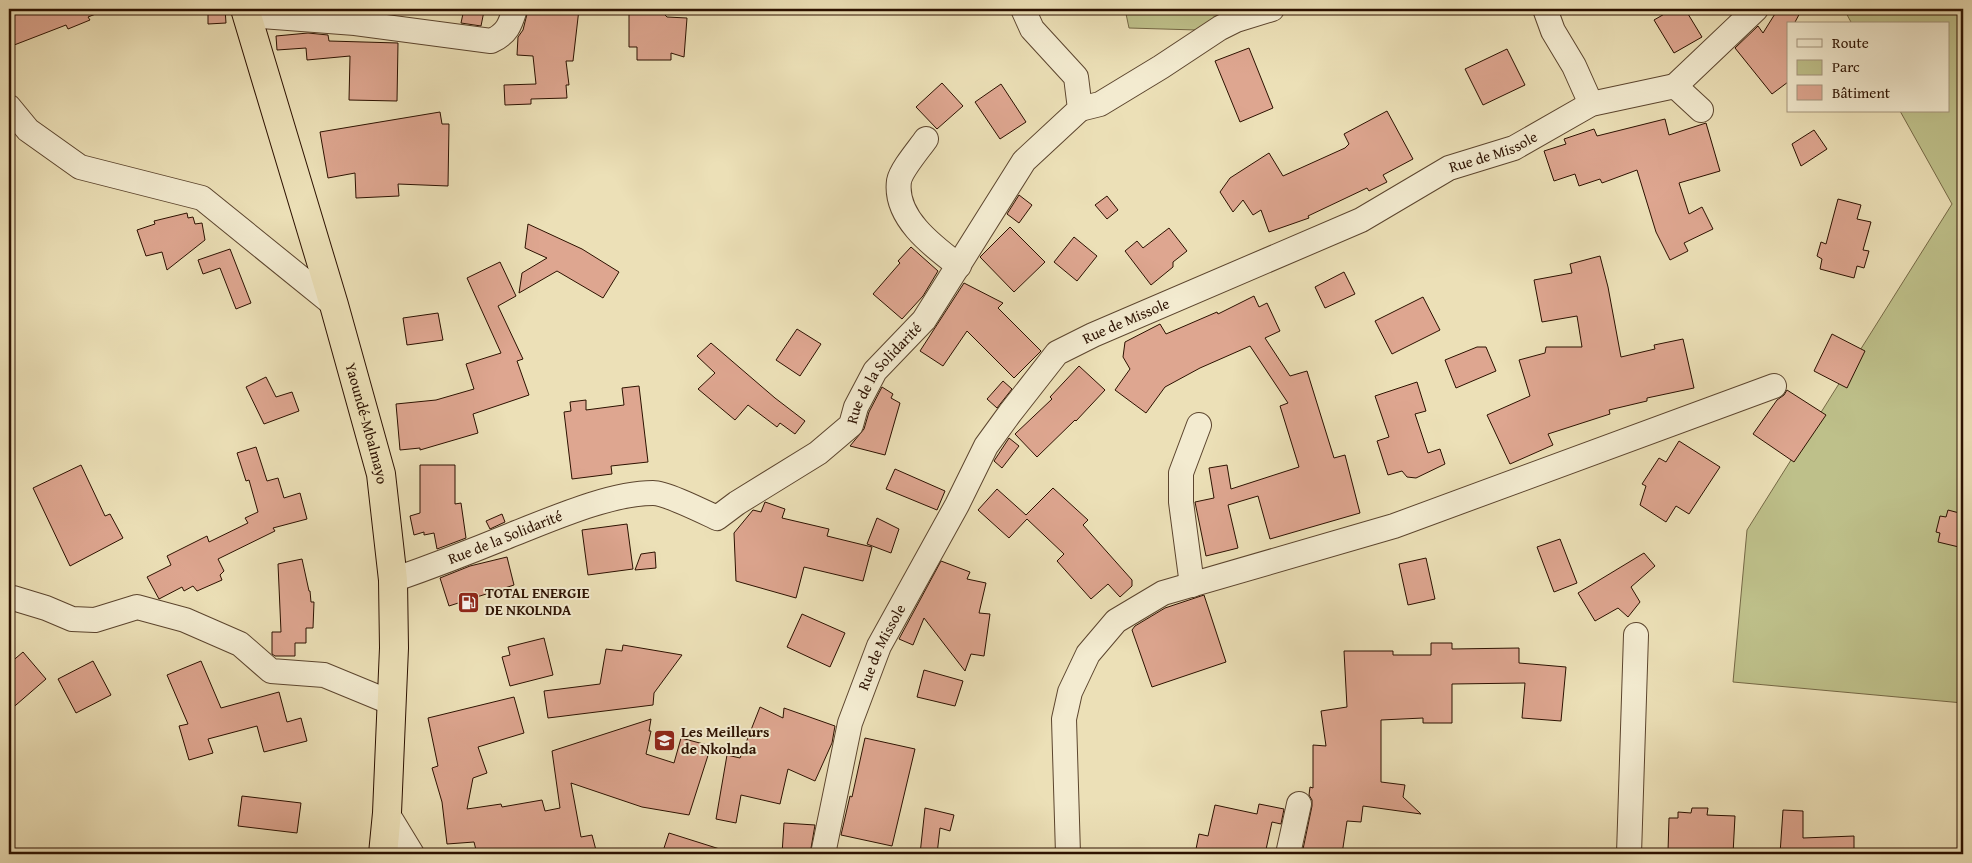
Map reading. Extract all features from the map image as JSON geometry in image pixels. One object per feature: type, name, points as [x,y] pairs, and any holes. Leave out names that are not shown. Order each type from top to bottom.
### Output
[{"type":"highway","name":"Yaoundé-Mbalmayo","points":[[245,12],[334,305],[381,474],[393,580],[394,648],[387,813],[383,854]]},
{"type":"street","points":[[245,12],[355,23],[491,41],[501,37],[510,26],[515,9]]},
{"type":"street","points":[[1023,9],[1032,29],[1076,77],[1080,109],[1100,104],[1236,20],[1272,9]]},
{"type":"street","points":[[1545,9],[1553,31],[1574,66],[1590,104]]},
{"type":"street","points":[[1701,110],[1675,86],[1756,9]]},
{"type":"street","name":"Rue de Missole","points":[[823,854],[850,723],[879,646],[957,505],[986,446],[1057,353],[1093,335],[1361,220],[1449,168],[1514,148],[1590,104],[1675,86]]},
{"type":"street","points":[[9,107],[28,130],[80,168],[202,198],[334,305]]},
{"type":"street","name":"Rue de la Solidarité","points":[[393,580],[454,559],[551,519],[623,495],[656,493],[717,518],[737,503],[791,471],[818,452],[850,425],[856,407],[875,372],[924,320],[1024,161],[1080,109]]},
{"type":"street","points":[[926,139],[899,180],[900,201],[914,228],[959,266]]},
{"type":"street","points":[[1068,854],[1064,719],[1070,692],[1088,654],[1116,621],[1163,593],[1394,526],[1774,386]]},
{"type":"street","points":[[1192,585],[1181,502],[1181,473],[1199,425]]},
{"type":"street","points":[[9,600],[14,598],[72,619],[95,620],[137,607],[185,620],[240,644],[271,671],[324,676],[392,703]]},
{"type":"street","points":[[1629,854],[1636,635]]},
{"type":"street","points":[[1288,854],[1299,804]]},
{"type":"street","points":[[387,813],[412,854]]},
{"type":"green space","points":[[1125,9],[1264,9],[1197,30],[1129,28]]},
{"type":"green space","points":[[1844,9],[1963,9],[1963,703],[1733,682],[1747,530],[1952,204],[1901,112],[1950,112],[1950,22],[1851,22]]},
{"type":"building","points":[[9,9],[106,10],[88,17],[90,20],[68,29],[66,25],[9,47]]},
{"type":"building","points":[[208,9],[225,9],[226,23],[208,24]]},
{"type":"building","points":[[464,9],[484,11],[481,26],[461,23]]},
{"type":"building","points":[[552,9],[579,9],[573,61],[566,61],[569,85],[566,85],[567,98],[531,99],[531,104],[505,105],[504,85],[536,84],[533,56],[517,55],[518,37],[523,30],[528,10],[551,12]]},
{"type":"building","points":[[629,9],[659,9],[667,17],[687,18],[684,57],[671,53],[671,60],[637,60],[637,47],[629,47]]},
{"type":"building","points":[[1673,9],[1685,9],[1702,37],[1674,53],[1654,20]]},
{"type":"building","points":[[1778,9],[1802,9],[1795,22],[1787,22],[1787,83],[1772,94],[1735,48],[1758,26],[1763,33]]},
{"type":"building","points":[[308,33],[328,35],[329,41],[398,43],[397,101],[349,100],[350,56],[307,60],[306,48],[277,50],[276,36]]},
{"type":"building","points":[[1249,48],[1273,108],[1240,122],[1215,61]]},
{"type":"building","points":[[1507,49],[1525,85],[1483,105],[1465,69]]},
{"type":"building","points":[[942,83],[963,106],[937,129],[916,107]]},
{"type":"building","points":[[1001,84],[1026,122],[1000,139],[975,102]]},
{"type":"building","points":[[1387,111],[1413,159],[1383,175],[1387,182],[1369,191],[1367,188],[1308,216],[1309,218],[1269,232],[1261,210],[1253,215],[1243,200],[1233,212],[1220,192],[1230,178],[1269,153],[1283,176],[1345,148],[1349,144],[1344,134]]},
{"type":"building","points":[[440,112],[442,124],[449,124],[448,186],[398,184],[399,196],[356,198],[355,173],[328,178],[320,132]]},
{"type":"building","points":[[1665,119],[1669,135],[1706,123],[1720,171],[1679,183],[1689,214],[1702,207],[1713,229],[1684,243],[1688,251],[1670,260],[1656,232],[1637,170],[1602,183],[1600,179],[1579,186],[1575,174],[1554,181],[1544,151],[1566,144],[1564,139],[1594,129],[1597,136]]},
{"type":"building","points":[[1814,130],[1827,149],[1801,166],[1792,144]]},
{"type":"building","points":[[1019,195],[1032,205],[1019,223],[1007,214]]},
{"type":"building","points":[[1107,196],[1118,210],[1107,219],[1095,205]]},
{"type":"building","points":[[1838,199],[1861,205],[1857,219],[1871,222],[1863,250],[1869,251],[1864,268],[1857,266],[1854,278],[1820,269],[1822,259],[1817,256],[1821,242],[1826,244]]},
{"type":"building","points":[[187,213],[188,218],[193,217],[195,224],[202,223],[205,240],[167,270],[162,252],[146,256],[137,230],[155,224],[154,221]]},
{"type":"building","points":[[528,224],[582,249],[619,272],[603,298],[557,271],[519,293],[522,273],[547,258],[525,248]]},
{"type":"building","points":[[1010,227],[1045,262],[1014,292],[980,257]]},
{"type":"building","points":[[1169,228],[1187,251],[1173,262],[1173,267],[1151,285],[1125,251],[1137,241],[1143,248]]},
{"type":"building","points":[[1074,237],[1097,256],[1077,281],[1054,262]]},
{"type":"building","points":[[911,247],[938,271],[923,296],[902,319],[873,294],[900,263],[898,261]]},
{"type":"building","points":[[230,249],[251,303],[236,309],[220,268],[203,274],[198,260]]},
{"type":"building","points":[[1600,256],[1608,287],[1621,357],[1655,349],[1654,345],[1683,339],[1694,388],[1647,398],[1647,401],[1609,410],[1610,414],[1548,434],[1553,445],[1510,464],[1487,415],[1530,396],[1519,360],[1545,353],[1546,347],[1582,347],[1577,316],[1542,322],[1534,280],[1572,273],[1570,264]]},
{"type":"building","points":[[500,262],[516,296],[498,306],[523,359],[517,361],[529,395],[473,414],[478,433],[420,450],[420,448],[400,450],[396,404],[436,400],[474,389],[466,364],[501,353],[467,278]]},
{"type":"building","points":[[1344,272],[1355,294],[1325,308],[1315,287]]},
{"type":"building","points":[[964,283],[1003,303],[998,308],[1041,351],[1014,378],[967,331],[943,366],[920,351]]},
{"type":"building","points":[[1254,296],[1259,307],[1267,303],[1280,331],[1265,338],[1290,376],[1307,371],[1334,458],[1345,455],[1360,513],[1270,539],[1258,496],[1228,505],[1238,548],[1206,556],[1195,502],[1214,498],[1209,468],[1227,465],[1231,489],[1299,467],[1280,406],[1288,403],[1250,346],[1200,368],[1165,387],[1146,413],[1115,390],[1130,369],[1123,357],[1125,342],[1160,324],[1166,334],[1217,312],[1218,314]]},
{"type":"building","points":[[1423,297],[1440,330],[1392,354],[1375,321]]},
{"type":"building","points":[[438,313],[443,340],[407,345],[403,318]]},
{"type":"building","points":[[797,329],[821,344],[800,376],[776,360]]},
{"type":"building","points":[[1832,334],[1865,351],[1847,388],[1814,371]]},
{"type":"building","points":[[711,343],[805,421],[795,434],[780,423],[777,427],[748,405],[735,420],[698,389],[715,373],[697,356]]},
{"type":"building","points":[[1477,347],[1486,347],[1496,371],[1456,388],[1445,360]]},
{"type":"building","points":[[1079,366],[1105,390],[1076,421],[1037,457],[1015,434],[1052,399],[1050,397]]},
{"type":"building","points":[[266,377],[276,397],[292,392],[299,411],[264,424],[246,387]]},
{"type":"building","points":[[1003,381],[1012,389],[997,408],[987,399]]},
{"type":"building","points":[[1417,382],[1426,411],[1415,414],[1428,453],[1440,449],[1445,464],[1416,478],[1407,477],[1402,471],[1388,475],[1377,441],[1389,437],[1375,396]]},
{"type":"building","points":[[639,386],[648,462],[611,466],[612,474],[572,479],[564,412],[571,411],[570,402],[586,400],[586,410],[624,405],[622,388]]},
{"type":"building","points":[[882,387],[893,394],[891,398],[900,403],[885,455],[850,446],[864,429],[869,412]]},
{"type":"building","points":[[1787,390],[1826,415],[1794,462],[1753,434],[1777,400]]},
{"type":"building","points":[[1009,438],[1019,446],[1002,468],[994,461]]},
{"type":"building","points":[[1679,441],[1720,467],[1689,514],[1676,506],[1666,522],[1640,505],[1646,486],[1642,484],[1659,458],[1666,462]]},
{"type":"building","points":[[256,447],[267,481],[278,478],[284,498],[300,493],[307,519],[273,528],[275,531],[218,559],[224,571],[220,575],[222,580],[197,591],[193,586],[184,591],[182,587],[159,599],[147,577],[171,565],[167,556],[207,536],[209,542],[248,523],[245,518],[258,512],[249,480],[246,481],[237,453]]},
{"type":"building","points":[[81,465],[105,516],[110,514],[123,538],[70,566],[33,488]]},
{"type":"building","points":[[420,465],[455,465],[455,504],[461,503],[466,538],[437,549],[434,533],[424,535],[424,532],[414,535],[410,516],[420,513]]},
{"type":"building","points":[[895,469],[945,491],[937,510],[886,489]]},
{"type":"building","points":[[1053,488],[1088,520],[1083,525],[1132,580],[1132,586],[1120,597],[1108,584],[1091,599],[1057,561],[1064,554],[1027,519],[1009,538],[978,510],[997,489],[1026,515]]},
{"type":"building","points":[[765,502],[785,509],[782,518],[829,529],[827,536],[872,547],[863,581],[804,567],[796,598],[736,581],[734,533],[753,510],[761,512]]},
{"type":"building","points":[[1948,510],[1963,514],[1963,548],[1938,542],[1940,533],[1936,532],[1940,516],[1946,517]]},
{"type":"building","points":[[502,514],[505,522],[490,529],[486,521]]},
{"type":"building","points":[[877,518],[899,529],[891,553],[867,544]]},
{"type":"building","points":[[627,524],[633,569],[588,575],[582,530]]},
{"type":"building","points":[[1560,539],[1577,583],[1554,592],[1537,547]]},
{"type":"building","points":[[655,552],[656,568],[635,570],[641,554]]},
{"type":"building","points":[[1644,553],[1655,566],[1631,587],[1640,602],[1628,617],[1618,608],[1595,621],[1578,593]]},
{"type":"building","points":[[507,557],[514,585],[449,606],[440,578],[470,566]]},
{"type":"building","points":[[1426,558],[1435,599],[1408,605],[1399,564]]},
{"type":"building","points":[[302,559],[311,602],[314,602],[313,628],[306,628],[306,643],[295,643],[295,656],[275,656],[272,654],[272,632],[281,632],[278,564]]},
{"type":"building","points":[[941,561],[970,572],[967,579],[986,583],[979,613],[990,614],[984,656],[971,654],[965,671],[924,618],[913,645],[899,639]]},
{"type":"building","points":[[1204,595],[1226,662],[1152,687],[1132,630],[1135,626],[1165,608]]},
{"type":"building","points":[[802,614],[845,633],[830,667],[787,647]]},
{"type":"building","points":[[544,638],[553,675],[510,686],[502,657],[510,655],[508,647]]},
{"type":"building","points":[[1431,643],[1452,643],[1452,649],[1519,648],[1519,663],[1566,667],[1561,721],[1522,718],[1525,683],[1452,684],[1452,723],[1423,723],[1423,718],[1381,720],[1381,782],[1405,785],[1403,797],[1421,814],[1363,806],[1361,822],[1347,821],[1342,854],[1302,854],[1312,806],[1312,800],[1309,795],[1310,787],[1313,788],[1313,745],[1326,746],[1321,711],[1347,707],[1344,651],[1393,651],[1393,655],[1431,655]]},
{"type":"building","points":[[623,645],[682,655],[654,693],[653,705],[548,718],[544,691],[600,684],[606,649],[622,651]]},
{"type":"building","points":[[23,652],[46,679],[9,711],[9,664]]},
{"type":"building","points":[[93,661],[111,695],[76,713],[58,679]]},
{"type":"building","points":[[201,661],[221,708],[279,692],[287,722],[301,718],[307,741],[264,752],[257,726],[208,739],[213,753],[189,760],[179,726],[188,724],[167,675]]},
{"type":"building","points":[[924,670],[963,681],[955,706],[917,697]]},
{"type":"building","points":[[514,697],[524,733],[478,747],[487,773],[473,778],[467,809],[501,804],[502,807],[542,800],[545,811],[560,808],[552,751],[651,719],[649,731],[651,731],[646,754],[674,763],[681,738],[711,746],[689,815],[642,807],[571,783],[581,837],[592,835],[597,854],[477,854],[474,842],[447,844],[442,802],[432,768],[438,766],[428,718]]},
{"type":"building","points":[[760,707],[783,718],[784,708],[835,726],[832,743],[815,781],[788,769],[780,804],[741,795],[736,823],[716,819],[727,755],[740,758]]},
{"type":"building","points":[[865,738],[915,749],[892,846],[841,835],[850,796],[852,797]]},
{"type":"building","points":[[242,796],[301,803],[297,833],[238,826]]},
{"type":"building","points":[[1259,804],[1284,809],[1281,824],[1272,822],[1265,854],[1195,854],[1199,834],[1208,836],[1215,805],[1257,814]]},
{"type":"building","points":[[925,808],[954,815],[950,831],[940,828],[937,854],[920,854]]},
{"type":"building","points":[[1692,808],[1708,808],[1707,815],[1735,816],[1733,854],[1689,854],[1689,852],[1668,851],[1669,818],[1678,818],[1678,812],[1691,813]]},
{"type":"building","points":[[1783,810],[1803,811],[1803,838],[1854,836],[1854,854],[1780,854]]},
{"type":"building","points":[[784,823],[815,825],[810,854],[782,854]]},
{"type":"building","points":[[669,833],[726,851],[725,854],[662,854]]},
{"type":"place","name":"TOTAL ENERGIE DE NKOLNDA","points":[[469,602]]},
{"type":"place","name":"Les Meilleurs de Nkolnda","points":[[665,741]]}]
